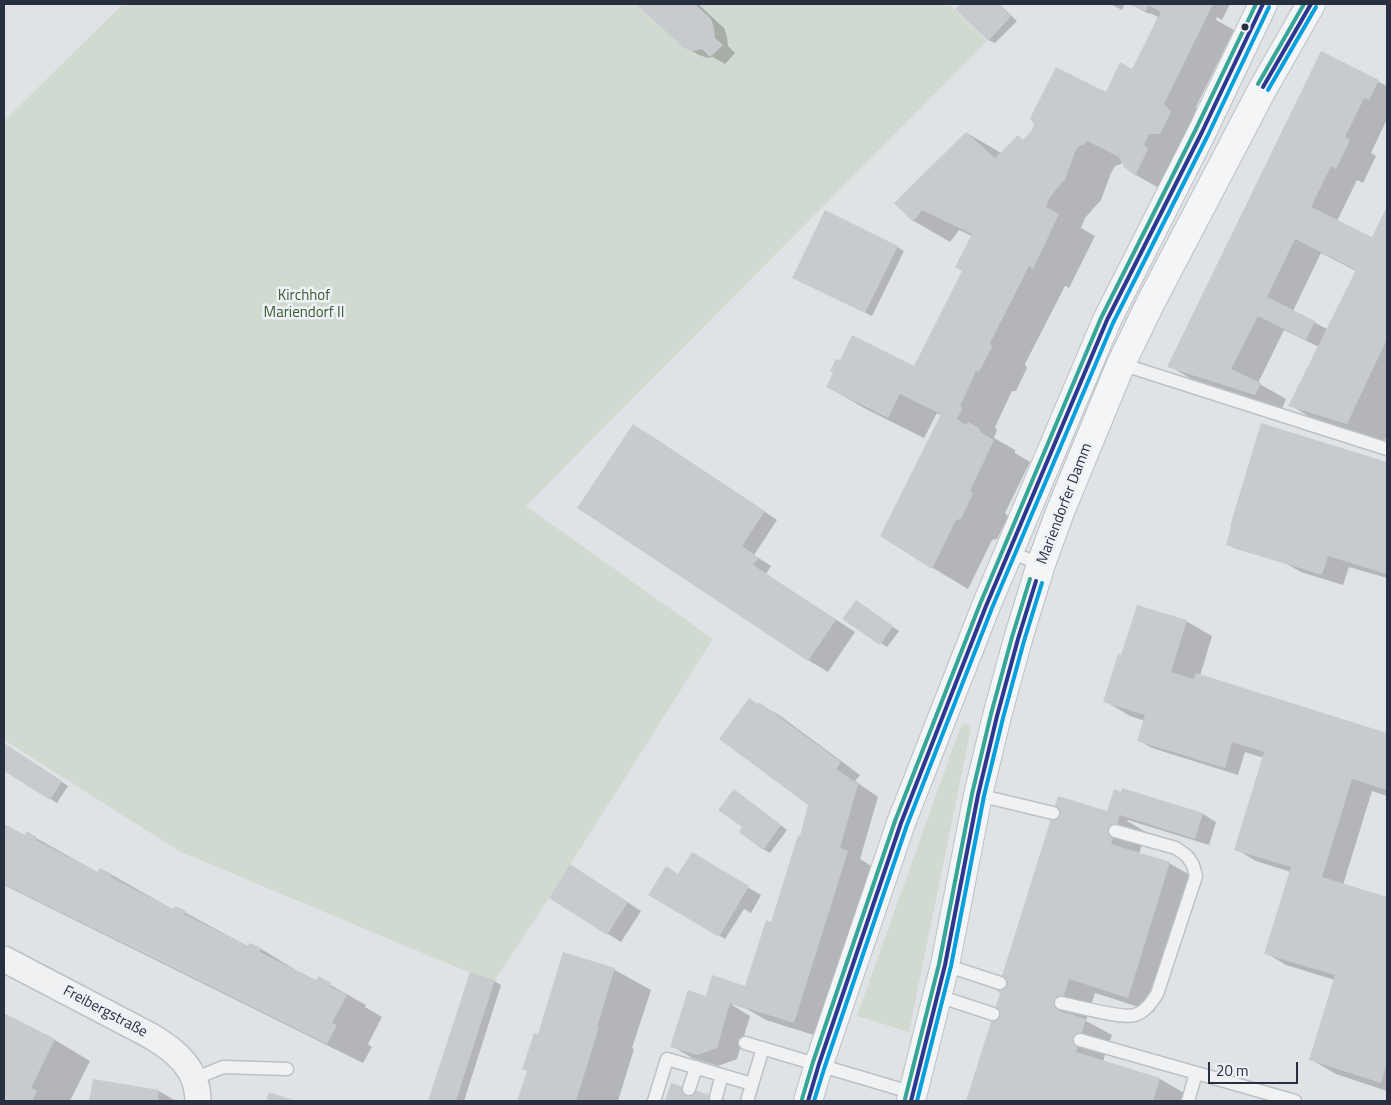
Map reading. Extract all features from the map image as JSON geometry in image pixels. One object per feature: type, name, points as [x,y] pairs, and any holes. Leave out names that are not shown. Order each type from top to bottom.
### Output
[{"type":"main road","name":"Mariendorfer Damm","points":[[808,1101],[901,823],[986,606],[1107,320],[1202,132],[1263,4]]},
{"type":"main road","name":"Mariendorfer Damm","points":[[912,1097],[945,965],[978,795],[997,716],[1041,564],[1060,512],[1121,364],[1151,302],[1262,90],[1311,4]]},
{"type":"street","name":"Freibergstraße","points":[[4,959],[170,1048],[183,1061],[196,1090]]},
{"type":"lane","points":[[1121,364],[1387,448]]},
{"type":"lane","points":[[1009,552],[1041,564]]},
{"type":"lane","points":[[978,795],[1053,813]]},
{"type":"lane","points":[[1061,1003],[1122,1015],[1134,1015],[1148,1008],[1157,994],[1196,876],[1193,865],[1187,856],[1176,848],[1115,831]]},
{"type":"lane","points":[[945,965],[1000,983]]},
{"type":"lane","points":[[938,996],[993,1014]]},
{"type":"lane","points":[[1080,1040],[1295,1101]]},
{"type":"lane","points":[[745,1043],[819,1064],[912,1097]]},
{"type":"lane","points":[[748,1101],[763,1048]]},
{"type":"lane","points":[[654,1101],[667,1059],[752,1084]]},
{"type":"lane","name":"Freibergstraße","points":[[196,1090],[222,1067],[287,1069]]},
{"type":"lane","points":[[689,1089],[696,1067]]},
{"type":"lane","points":[[1188,1101],[1196,1073]]},
{"type":"lane","points":[[716,1097],[722,1075]]},
{"type":"green space","name":"Kirchhof Mariendorf II","points":[[123,4],[949,4],[987,41],[526,506],[713,639],[495,980],[439,960],[179,851],[4,740],[4,121]]},
{"type":"green space","points":[[966,723],[971,728],[909,1032],[857,1016],[960,728]]},
{"type":"building","points":[[636,4],[695,4],[711,19],[715,38],[723,45],[710,57],[702,49],[693,51],[684,48]]},
{"type":"building","points":[[961,4],[998,4],[1011,16],[988,41],[955,9]]},
{"type":"building","points":[[1128,4],[1213,4],[1164,104],[1171,112],[1160,134],[1149,134],[1144,145],[1148,149],[1135,176],[1124,167],[1119,157],[1087,141],[1079,146],[1075,152],[1065,179],[1050,197],[1046,207],[1059,214],[1033,269],[1029,266],[990,343],[992,347],[980,370],[976,371],[960,406],[962,409],[957,419],[966,425],[968,422],[979,428],[980,432],[994,440],[970,491],[973,494],[961,519],[956,520],[932,569],[880,536],[941,414],[900,394],[888,418],[826,387],[833,373],[830,371],[836,359],[840,360],[852,335],[914,366],[962,271],[955,267],[972,234],[922,210],[913,222],[894,203],[966,132],[995,158],[1018,135],[1023,140],[1032,130],[1034,124],[1030,118],[1056,67],[1106,92],[1120,62],[1132,69],[1161,12],[1148,5],[1146,11]]},
{"type":"building","points":[[1321,51],[1379,80],[1369,100],[1364,98],[1345,137],[1350,140],[1336,169],[1331,166],[1311,207],[1372,237],[1387,206],[1387,339],[1347,424],[1288,406],[1356,270],[1295,239],[1267,297],[1315,321],[1306,340],[1258,316],[1231,369],[1261,383],[1255,395],[1167,367]]},
{"type":"building","points":[[825,210],[898,246],[865,313],[792,278]]},
{"type":"building","points":[[1261,423],[1387,462],[1387,574],[1328,556],[1322,575],[1226,545]]},
{"type":"building","points":[[633,424],[765,511],[742,546],[759,558],[753,565],[836,620],[808,661],[577,508]]},
{"type":"building","points":[[856,600],[893,626],[880,645],[842,619]]},
{"type":"building","points":[[1137,605],[1187,620],[1171,672],[1194,679],[1196,673],[1387,733],[1387,790],[1352,779],[1322,877],[1387,897],[1387,1062],[1381,1083],[1309,1060],[1335,975],[1264,954],[1291,867],[1234,850],[1264,752],[1232,742],[1225,768],[1137,741],[1145,715],[1103,702],[1118,654],[1121,655]]},
{"type":"building","points":[[749,698],[758,704],[759,702],[841,762],[836,769],[858,784],[840,848],[848,851],[794,1023],[730,1003],[717,1048],[697,1055],[670,1047],[688,990],[706,996],[712,975],[745,986],[766,920],[771,922],[798,835],[800,836],[808,805],[719,739]]},
{"type":"building","points":[[4,743],[62,781],[50,800],[4,771]]},
{"type":"building","points":[[1122,788],[1203,813],[1195,839],[1120,815],[1111,844],[1170,862],[1128,998],[1069,979],[1059,1011],[1086,1019],[1076,1052],[1160,1078],[1153,1101],[966,1101],[1000,993],[997,992],[1058,796],[1107,811],[1114,789],[1121,792]]},
{"type":"building","points":[[734,789],[781,825],[763,850],[739,832],[742,827],[718,810]]},
{"type":"building","points":[[4,824],[25,835],[26,831],[37,837],[36,840],[98,872],[100,868],[112,874],[111,877],[173,909],[175,906],[186,911],[184,914],[248,946],[249,943],[261,948],[260,952],[316,980],[318,976],[331,983],[329,986],[347,995],[332,1023],[337,1025],[327,1044],[4,884]]},
{"type":"building","points":[[692,852],[749,886],[719,937],[648,895],[666,866],[678,874]]},
{"type":"building","points":[[570,864],[628,902],[607,935],[549,898]]},
{"type":"building","points":[[563,952],[615,968],[597,1027],[599,1027],[576,1101],[517,1101],[527,1071],[522,1069],[534,1033],[538,1034]]},
{"type":"building","points":[[470,972],[495,980],[456,1101],[428,1101]]},
{"type":"building","points":[[4,1013],[55,1039],[31,1088],[37,1091],[32,1101],[4,1101]]},
{"type":"building","points":[[93,1079],[159,1090],[158,1101],[89,1101]]},
{"type":"building","points":[[671,1083],[730,1101],[665,1101]]},
{"type":"building","points":[[269,1092],[296,1101],[266,1101]]},
{"type":"transit line","points":[[802,1099],[895,821],[980,604],[1101,318],[1196,129],[1256,4]]},
{"type":"transit line","points":[[808,1101],[901,823],[986,606],[1107,320],[1202,132],[1263,4]]},
{"type":"transit line","points":[[1258,84],[1304,4]]},
{"type":"transit line","points":[[1263,87],[1311,4]]},
{"type":"transit line","points":[[814,1101],[907,825],[992,608],[1113,323],[1208,135],[1269,7]]},
{"type":"transit line","points":[[1268,90],[1316,7]]},
{"type":"transit line","points":[[905,1099],[939,964],[972,794],[991,714],[1030,579]]},
{"type":"transit line","points":[[911,1101],[945,965],[978,795],[997,716],[1036,581]]},
{"type":"transit line","points":[[917,1101],[951,966],[984,796],[1003,718],[1042,583]]}]
